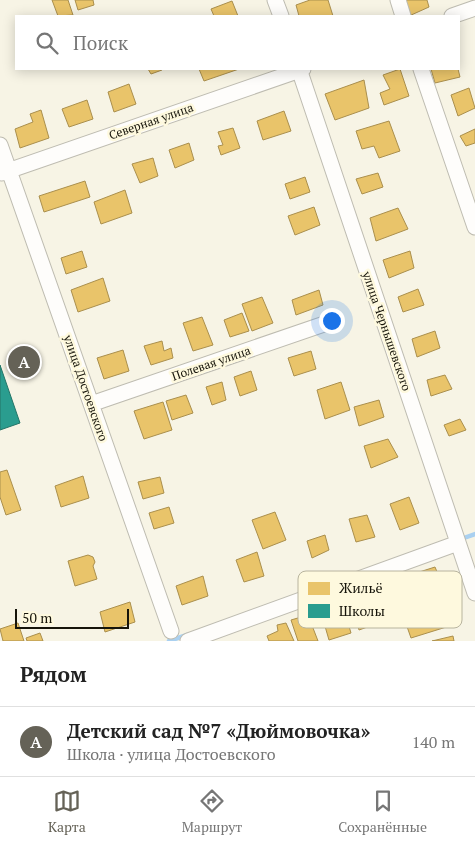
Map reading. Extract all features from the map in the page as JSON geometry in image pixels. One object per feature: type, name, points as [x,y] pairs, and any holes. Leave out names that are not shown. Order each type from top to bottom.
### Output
[{"type":"street","points":[[276,0],[281,15]]},
{"type":"street","points":[[398,0],[403,15]]},
{"type":"street","points":[[455,15],[475,8]]},
{"type":"street","name":"Северная улица","points":[[5,172],[297,70]]},
{"type":"street","name":"улица Чернышевского","points":[[300,70],[475,593]]},
{"type":"street","points":[[421,70],[475,227]]},
{"type":"street","name":"улица Достоевского","points":[[0,145],[5,172],[91,404],[173,638]]},
{"type":"street","name":"Полевая улица","points":[[91,404],[330,322]]},
{"type":"street","points":[[381,571],[458,543]]},
{"type":"street","points":[[188,641],[298,601]]},
{"type":"building: Жильё","points":[[52,0],[68,0],[73,15],[58,15]]},
{"type":"building: Жильё","points":[[75,0],[93,0],[94,5],[78,10]]},
{"type":"building: Жильё","points":[[310,0],[328,0],[333,15],[299,15],[296,5]]},
{"type":"building: Жильё","points":[[403,0],[427,0],[429,7],[409,15]]},
{"type":"building: Жильё","points":[[232,1],[238,15],[214,15],[211,9]]},
{"type":"building: Жильё","points":[[149,70],[162,70],[151,74]]},
{"type":"building: Жильё","points":[[199,70],[236,70],[204,81]]},
{"type":"building: Жильё","points":[[400,70],[409,96],[384,105],[380,93],[390,89],[383,75]]},
{"type":"building: Жильё","points":[[431,70],[458,70],[460,77],[435,83]]},
{"type":"building: Жильё","points":[[364,80],[369,108],[335,120],[325,94]]},
{"type":"building: Жильё","points":[[129,84],[136,104],[114,112],[108,92]]},
{"type":"building: Жильё","points":[[469,88],[475,108],[458,116],[451,95]]},
{"type":"building: Жильё","points":[[87,100],[93,119],[69,127],[62,109]]},
{"type":"building: Жильё","points":[[41,110],[49,138],[20,148],[15,129],[33,122],[30,114]]},
{"type":"building: Жильё","points":[[284,111],[291,131],[263,140],[257,121]]},
{"type":"building: Жильё","points":[[389,121],[400,151],[379,158],[374,146],[362,149],[356,131]]},
{"type":"building: Жильё","points":[[233,128],[240,148],[221,155],[218,146],[223,145],[218,132]]},
{"type":"building: Жильё","points":[[475,129],[475,143],[466,146],[460,136]]},
{"type":"building: Жильё","points":[[189,143],[194,160],[175,168],[169,150]]},
{"type":"building: Жильё","points":[[153,158],[158,176],[140,183],[132,164]]},
{"type":"building: Жильё","points":[[378,173],[383,187],[362,194],[356,179]]},
{"type":"building: Жильё","points":[[305,177],[310,192],[290,199],[285,184]]},
{"type":"building: Жильё","points":[[85,181],[90,197],[44,212],[39,196]]},
{"type":"building: Жильё","points":[[125,190],[132,213],[101,224],[94,202]]},
{"type":"building: Жильё","points":[[314,207],[320,225],[295,235],[288,216]]},
{"type":"building: Жильё","points":[[398,208],[408,229],[376,241],[370,218]]},
{"type":"building: Жильё","points":[[82,251],[87,267],[66,274],[61,258]]},
{"type":"building: Жильё","points":[[410,251],[414,268],[389,278],[383,260]]},
{"type":"building: Жильё","points":[[103,278],[110,301],[78,312],[71,290]]},
{"type":"building: Жильё","points":[[418,289],[424,305],[403,312],[398,297]]},
{"type":"building: Жильё","points":[[319,290],[323,305],[296,315],[292,300]]},
{"type":"building: Жильё","points":[[262,297],[273,323],[252,331],[242,304]]},
{"type":"building: Жильё","points":[[242,313],[249,331],[230,337],[224,320]]},
{"type":"building: Жильё","points":[[202,317],[213,345],[193,351],[183,323]]},
{"type":"building: Жильё","points":[[435,331],[440,348],[417,357],[412,339]]},
{"type":"building: Жильё","points":[[162,341],[164,351],[171,348],[173,358],[151,365],[144,346]]},
{"type":"building: Жильё","points":[[123,350],[129,371],[104,379],[97,358]]},
{"type":"building: Жильё","points":[[311,351],[316,369],[294,376],[288,358]]},
{"type":"building: Жильё","points":[[251,371],[257,390],[240,396],[234,377]]},
{"type":"building: Жильё","points":[[445,375],[452,389],[431,396],[427,380]]},
{"type":"building: Жильё","points":[[222,382],[226,400],[212,405],[206,387]]},
{"type":"building: Жильё","points":[[341,382],[350,410],[325,419],[317,390]]},
{"type":"building: Жильё","points":[[186,395],[193,413],[172,420],[166,401]]},
{"type":"building: Жильё","points":[[379,400],[384,417],[359,426],[354,407]]},
{"type":"building: Жильё","points":[[163,402],[172,430],[144,439],[134,411]]},
{"type":"building: Жильё","points":[[460,419],[466,430],[449,436],[444,425]]},
{"type":"building: Жильё","points":[[388,439],[398,457],[371,468],[364,446]]},
{"type":"building: Жильё","points":[[7,470],[21,510],[6,515],[0,497],[0,472]]},
{"type":"building: Жильё","points":[[83,476],[89,498],[61,507],[55,486]]},
{"type":"building: Жильё","points":[[160,477],[164,493],[143,499],[138,482]]},
{"type":"building: Жильё","points":[[409,497],[419,523],[400,530],[390,504]]},
{"type":"building: Жильё","points":[[169,507],[174,523],[154,529],[149,513]]},
{"type":"building: Жильё","points":[[275,512],[286,540],[263,549],[252,520]]},
{"type":"building: Жильё","points":[[367,515],[375,537],[356,542],[349,519]]},
{"type":"building: Жильё","points":[[325,535],[329,550],[312,558],[307,541]]},
{"type":"building: Жильё","points":[[257,552],[264,576],[244,582],[236,560]]},
{"type":"building: Жильё","points":[[88,555],[93,557],[95,562],[93,566],[97,579],[75,586],[68,561]]},
{"type":"building: Жильё","points":[[435,567],[437,571],[422,571]]},
{"type":"building: Жильё","points":[[203,576],[208,596],[182,605],[176,586]]},
{"type":"building: Жильё","points":[[130,602],[135,622],[105,632],[100,612]]},
{"type":"building: Жильё","points":[[298,618],[298,628],[313,628],[318,641],[298,641],[291,620]]},
{"type":"building: Жильё","points":[[18,623],[24,641],[3,641],[0,629]]},
{"type":"building: Жильё","points":[[286,623],[294,641],[269,641],[267,636],[278,631],[277,625]]},
{"type":"building: Жильё","points":[[326,628],[350,628],[351,633],[329,640]]},
{"type":"building: Жильё","points":[[407,628],[443,628],[411,638]]},
{"type":"building: Жильё","points":[[40,633],[43,641],[27,641],[26,638]]},
{"type":"building: Жильё","points":[[453,636],[454,641],[432,641]]},
{"type":"building: Школы","points":[[0,365],[20,423],[0,430]]},
{"type":"waterway","points":[[461,539],[475,534]]},
{"type":"waterway","points":[[169,641],[187,635]]},
{"type":"place","name":"Детский сад №7 «Дюймовочка»","points":[[24,362]]}]
